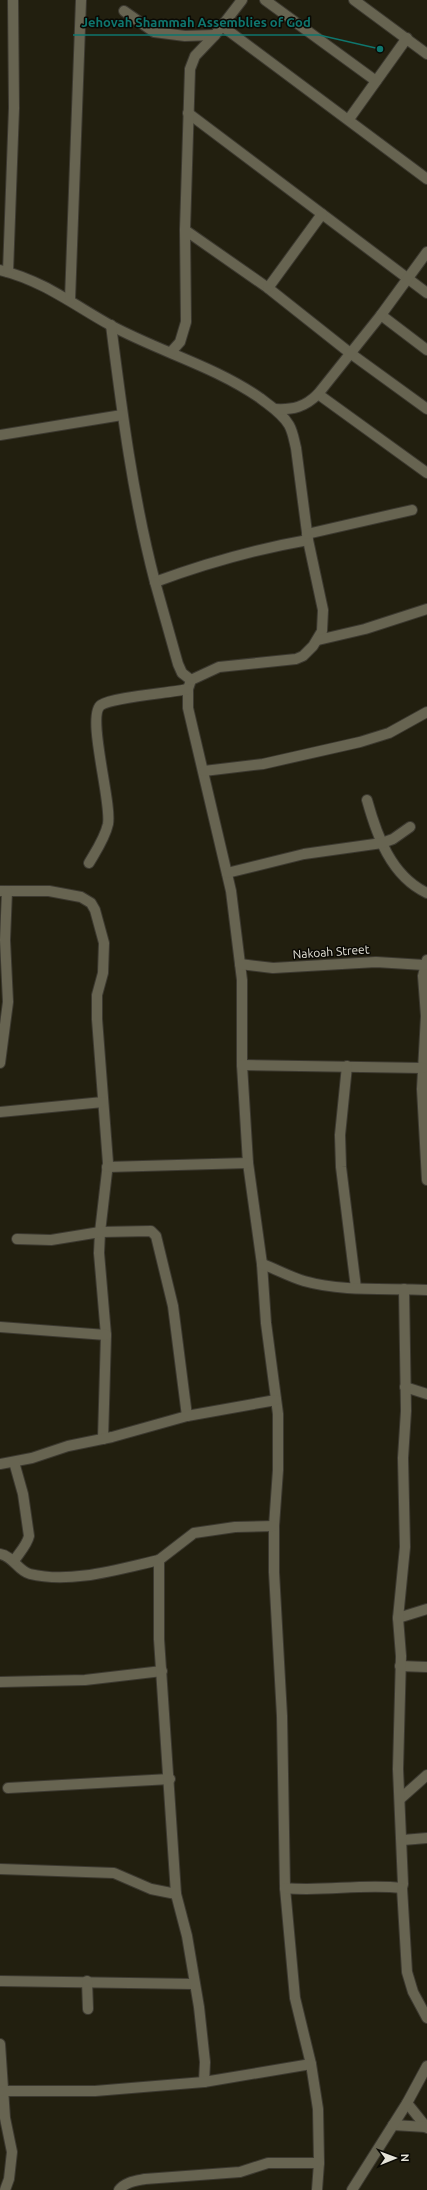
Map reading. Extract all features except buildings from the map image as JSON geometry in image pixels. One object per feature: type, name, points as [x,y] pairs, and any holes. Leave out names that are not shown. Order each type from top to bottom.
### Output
[{"type":"street","points":[[13,0],[14,108],[4,271],[31,279],[70,300],[111,325],[240,384],[275,409],[289,425],[293,435],[307,537],[323,610],[322,631],[318,640],[308,651],[296,659],[219,667],[190,685],[114,700],[102,704],[98,708],[96,715],[97,734],[109,810],[108,825],[89,863]]},
{"type":"street","points":[[70,300],[81,0]]},
{"type":"street","points":[[171,352],[180,342],[185,329],[188,81],[195,56],[215,35],[242,0]]},
{"type":"street","points":[[265,0],[376,81]]},
{"type":"street","points":[[354,0],[427,54]]},
{"type":"street","points":[[124,11],[154,32],[185,36],[215,35]]},
{"type":"street","points":[[222,26],[427,179]]},
{"type":"street","points":[[349,120],[407,38]]},
{"type":"street","points":[[188,113],[427,293]]},
{"type":"street","points":[[268,288],[322,214]]},
{"type":"street","points":[[185,230],[268,288],[350,353],[427,409]]},
{"type":"street","points":[[275,409],[298,408],[311,402],[381,315],[427,252]]},
{"type":"street","points":[[381,315],[427,350]]},
{"type":"street","points":[[111,325],[122,415],[138,515],[178,664],[190,685],[188,708],[227,873],[240,964],[242,1065],[248,1163],[262,1264],[266,1323],[276,1400],[279,1446],[274,1526],[275,1619],[282,1716],[285,1888],[294,1991],[311,2064],[318,2108],[319,2163],[317,2190]]},
{"type":"street","points":[[318,394],[427,473]]},
{"type":"street","points":[[0,435],[122,415]]},
{"type":"street","points":[[155,582],[257,551],[412,510]]},
{"type":"street","points":[[318,640],[365,628],[427,609]]},
{"type":"street","points":[[204,771],[263,764],[360,742],[388,733],[427,712]]},
{"type":"street","points":[[367,800],[382,843],[402,876],[414,886],[427,893]]},
{"type":"street","points":[[227,873],[304,854],[382,843],[393,839],[410,827]]},
{"type":"street","points":[[0,1062],[8,1002],[4,891],[49,891],[81,897],[91,903],[95,910],[104,944],[103,973],[97,995],[97,1019],[108,1167],[100,1232],[99,1254],[106,1335],[104,1439]]},
{"type":"street","name":"Nakoah Street","points":[[240,964],[273,968],[376,962],[426,962]]},
{"type":"street","points":[[426,962],[423,976],[426,1016],[422,1089],[427,1180]]},
{"type":"street","points":[[242,1065],[423,1068]]},
{"type":"street","points":[[347,1066],[340,1135],[341,1167],[356,1288]]},
{"type":"street","points":[[0,1112],[103,1102]]},
{"type":"street","points":[[108,1167],[248,1163]]},
{"type":"street","points":[[17,1239],[51,1240],[100,1232],[144,1231],[151,1231],[156,1236],[173,1306],[187,1416]]},
{"type":"street","points":[[262,1264],[304,1281],[356,1288],[427,1290]]},
{"type":"street","points":[[404,1289],[405,1387],[403,1458],[405,1547],[398,1618],[400,1666],[400,1799],[403,1840],[402,1888],[407,1972],[413,1992],[427,2018]]},
{"type":"street","points":[[0,1327],[106,1335]]},
{"type":"street","points":[[405,1387],[427,1394]]},
{"type":"street","points":[[0,1464],[14,1462],[68,1446],[104,1439],[187,1416],[276,1400]]},
{"type":"street","points":[[14,1462],[23,1494],[29,1536],[28,1542],[20,1550],[14,1561]]},
{"type":"street","points":[[0,1554],[14,1561],[21,1570],[28,1574],[72,1576],[159,1560],[194,1533],[235,1527],[274,1526]]},
{"type":"street","points":[[159,1560],[159,1639],[170,1779],[176,1894],[188,1936],[202,2032],[204,2082]]},
{"type":"street","points":[[398,1618],[427,1609]]},
{"type":"street","points":[[400,1666],[427,1666]]},
{"type":"street","points":[[0,1682],[85,1680],[162,1672]]},
{"type":"street","points":[[400,1799],[427,1775]]},
{"type":"street","points":[[8,1788],[170,1779]]},
{"type":"street","points":[[403,1840],[427,1838]]},
{"type":"street","points":[[0,1869],[114,1873],[151,1889],[176,1894]]},
{"type":"street","points":[[285,1888],[313,1890],[378,1886],[402,1888]]},
{"type":"street","points":[[0,1981],[87,1981],[194,1984]]},
{"type":"street","points":[[87,1981],[88,2010]]},
{"type":"street","points":[[0,2044],[5,2118],[12,2152],[9,2179],[5,2190]]},
{"type":"street","points":[[4,2091],[96,2091],[204,2082],[311,2064]]},
{"type":"street","points":[[352,2190],[407,2103],[427,2066]]},
{"type":"street","points":[[407,2103],[427,2127]]},
{"type":"street","points":[[393,2125],[427,2127]]},
{"type":"street","points":[[119,2190],[122,2185],[145,2179],[240,2172],[268,2163],[319,2163]]},
{"type":"place","name":"Jehovah Shammah Assemblies of God","points":[[380,49]]}]
